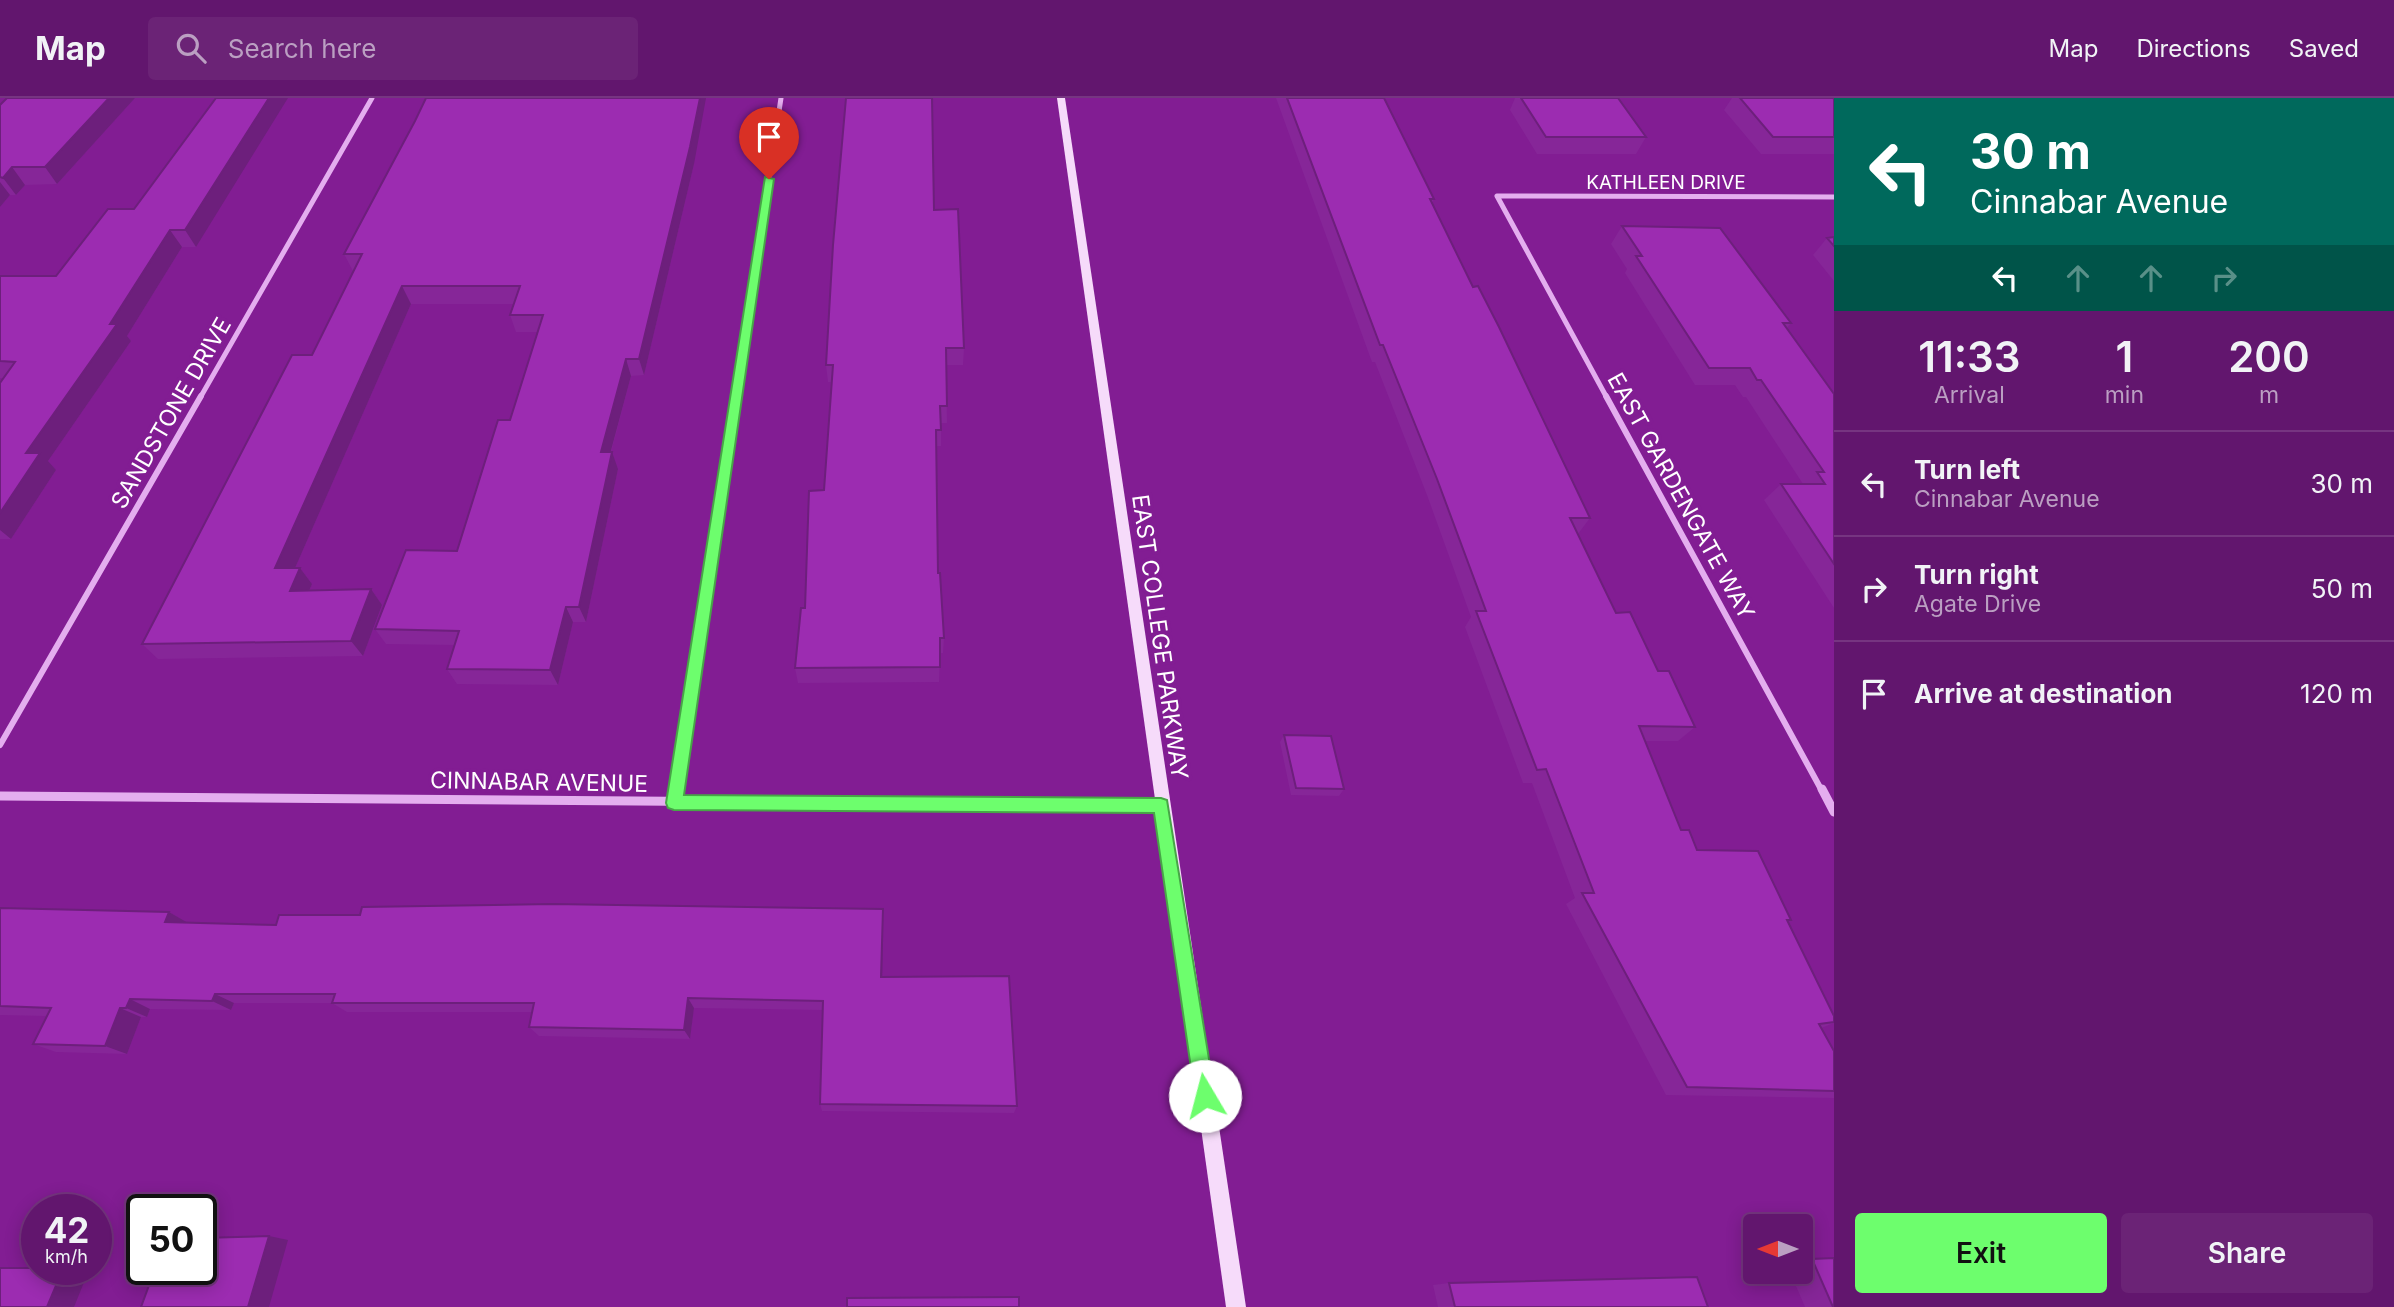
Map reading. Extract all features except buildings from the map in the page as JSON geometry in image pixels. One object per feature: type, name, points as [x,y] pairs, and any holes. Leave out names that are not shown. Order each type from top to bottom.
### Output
[{"type":"main road","name":"EAST COLLEGE PARKWAY","points":[[1061,98],[1161,805],[1236,1307]]},
{"type":"street","name":"SANDSTONE DRIVE","points":[[0,745],[372,98]]},
{"type":"street","points":[[674,803],[781,98]]},
{"type":"street","name":"KATHLEEN DRIVE","points":[[1497,196],[1834,197]]},
{"type":"street","name":"EAST GARDENGATE WAY","points":[[1497,196],[1834,812]]},
{"type":"street","name":"CINNABAR AVENUE","points":[[0,796],[1161,805]]},
{"type":"route","points":[[769,179],[674,803],[1161,805],[1205,1096]]}]
